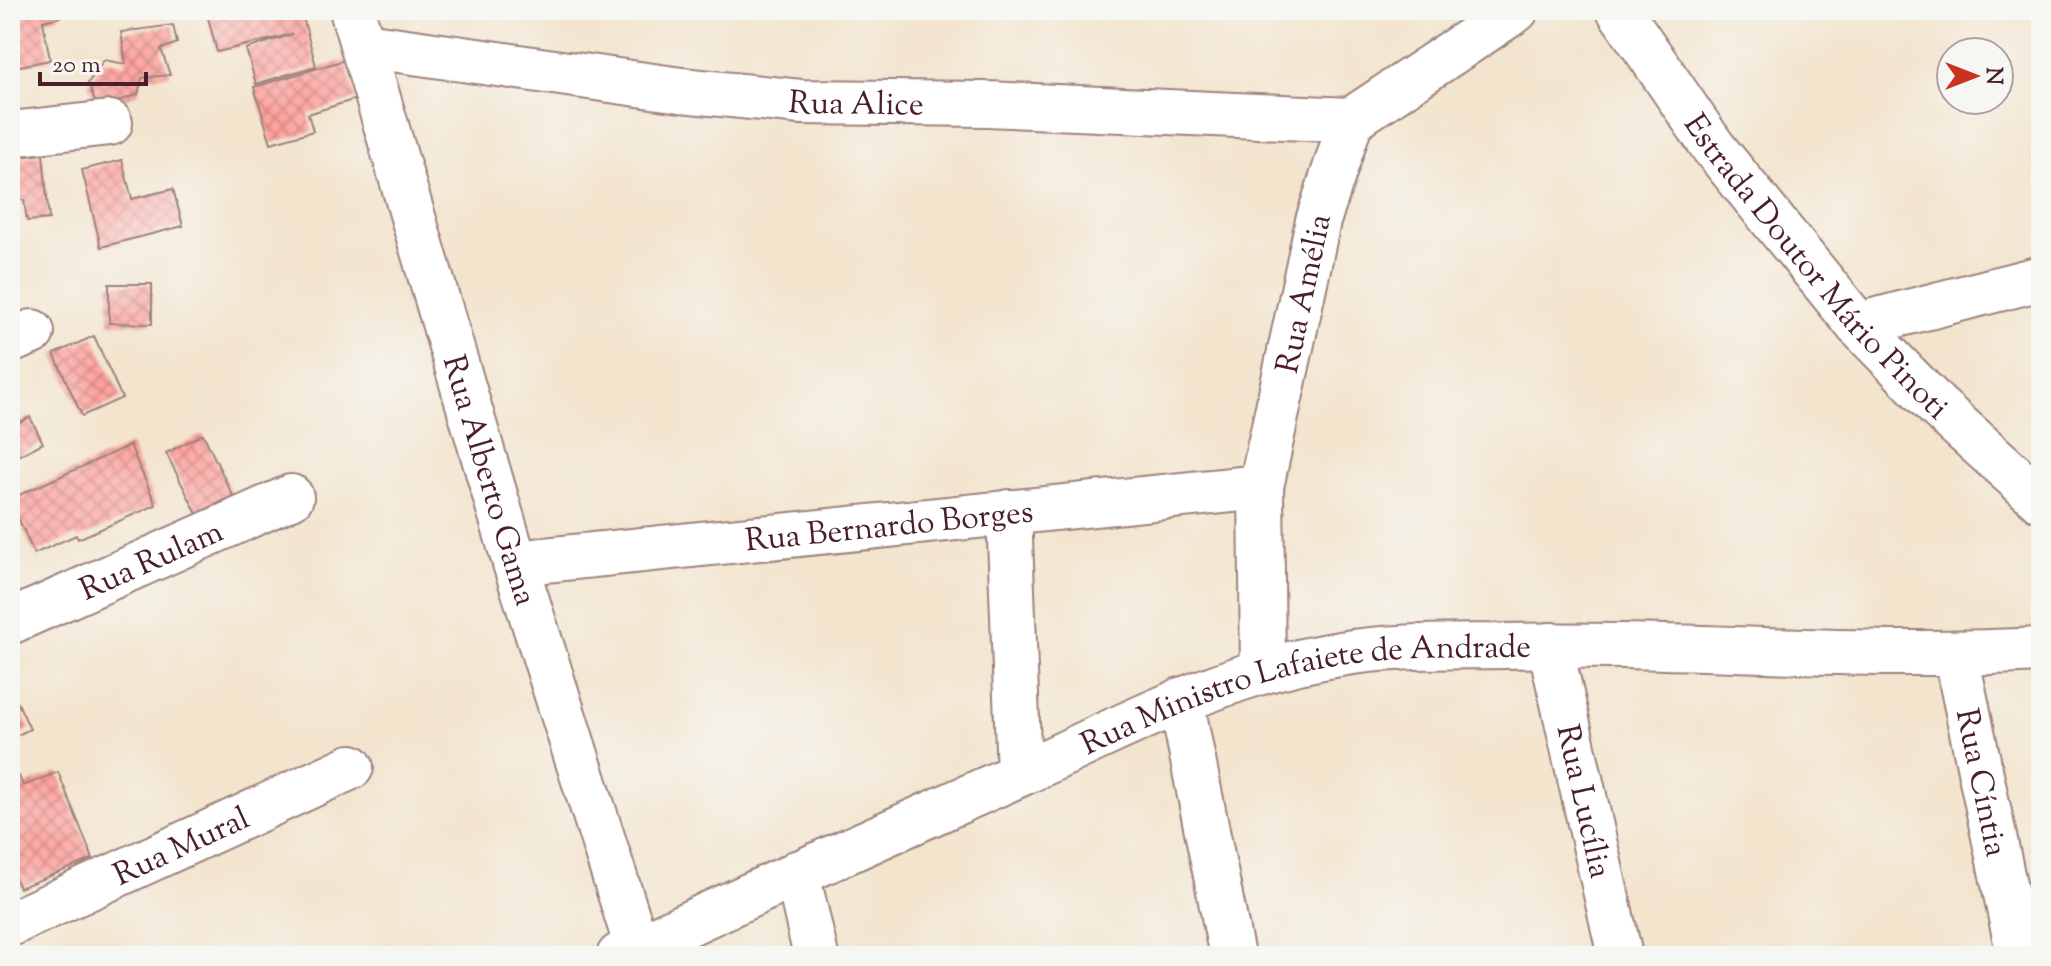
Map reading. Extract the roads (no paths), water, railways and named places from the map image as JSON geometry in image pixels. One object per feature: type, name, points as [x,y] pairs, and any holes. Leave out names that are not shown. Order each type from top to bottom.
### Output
[{"type":"street","points":[[1351,120],[1516,10]]},
{"type":"street","name":"Estrada Doutor Mário Pinoti","points":[[1619,10],[1713,147],[1858,325],[1938,407],[2041,500]]},
{"type":"street","name":"Rua Alice","points":[[358,28],[681,90],[801,102],[987,104],[1351,120]]},
{"type":"street","name":"Rua Alberto Gama","points":[[358,28],[628,952]]},
{"type":"street","name":"Rua Amélia","points":[[1263,669],[1261,487],[1318,221],[1351,120]]},
{"type":"street","points":[[10,134],[110,123]]},
{"type":"street","points":[[1858,325],[2041,278]]},
{"type":"street","name":"Rua Bernardo Borges","points":[[515,563],[1261,487]]},
{"type":"street","name":"Rua Rulam","points":[[10,622],[291,497]]},
{"type":"street","points":[[1009,512],[1019,774]]},
{"type":"street","name":"Rua Ministro Lafaiete de Andrade","points":[[628,952],[1181,700],[1263,669],[1343,653],[1550,645],[1956,655],[2041,650]]},
{"type":"street","name":"Rua Lucília","points":[[1550,645],[1620,956]]},
{"type":"street","name":"Rua Cíntia","points":[[1956,655],[2019,956]]},
{"type":"street","points":[[1181,700],[1232,956]]},
{"type":"street","name":"Rua Mural","points":[[10,924],[351,767]]},
{"type":"street","points":[[797,873],[816,956]]}]
